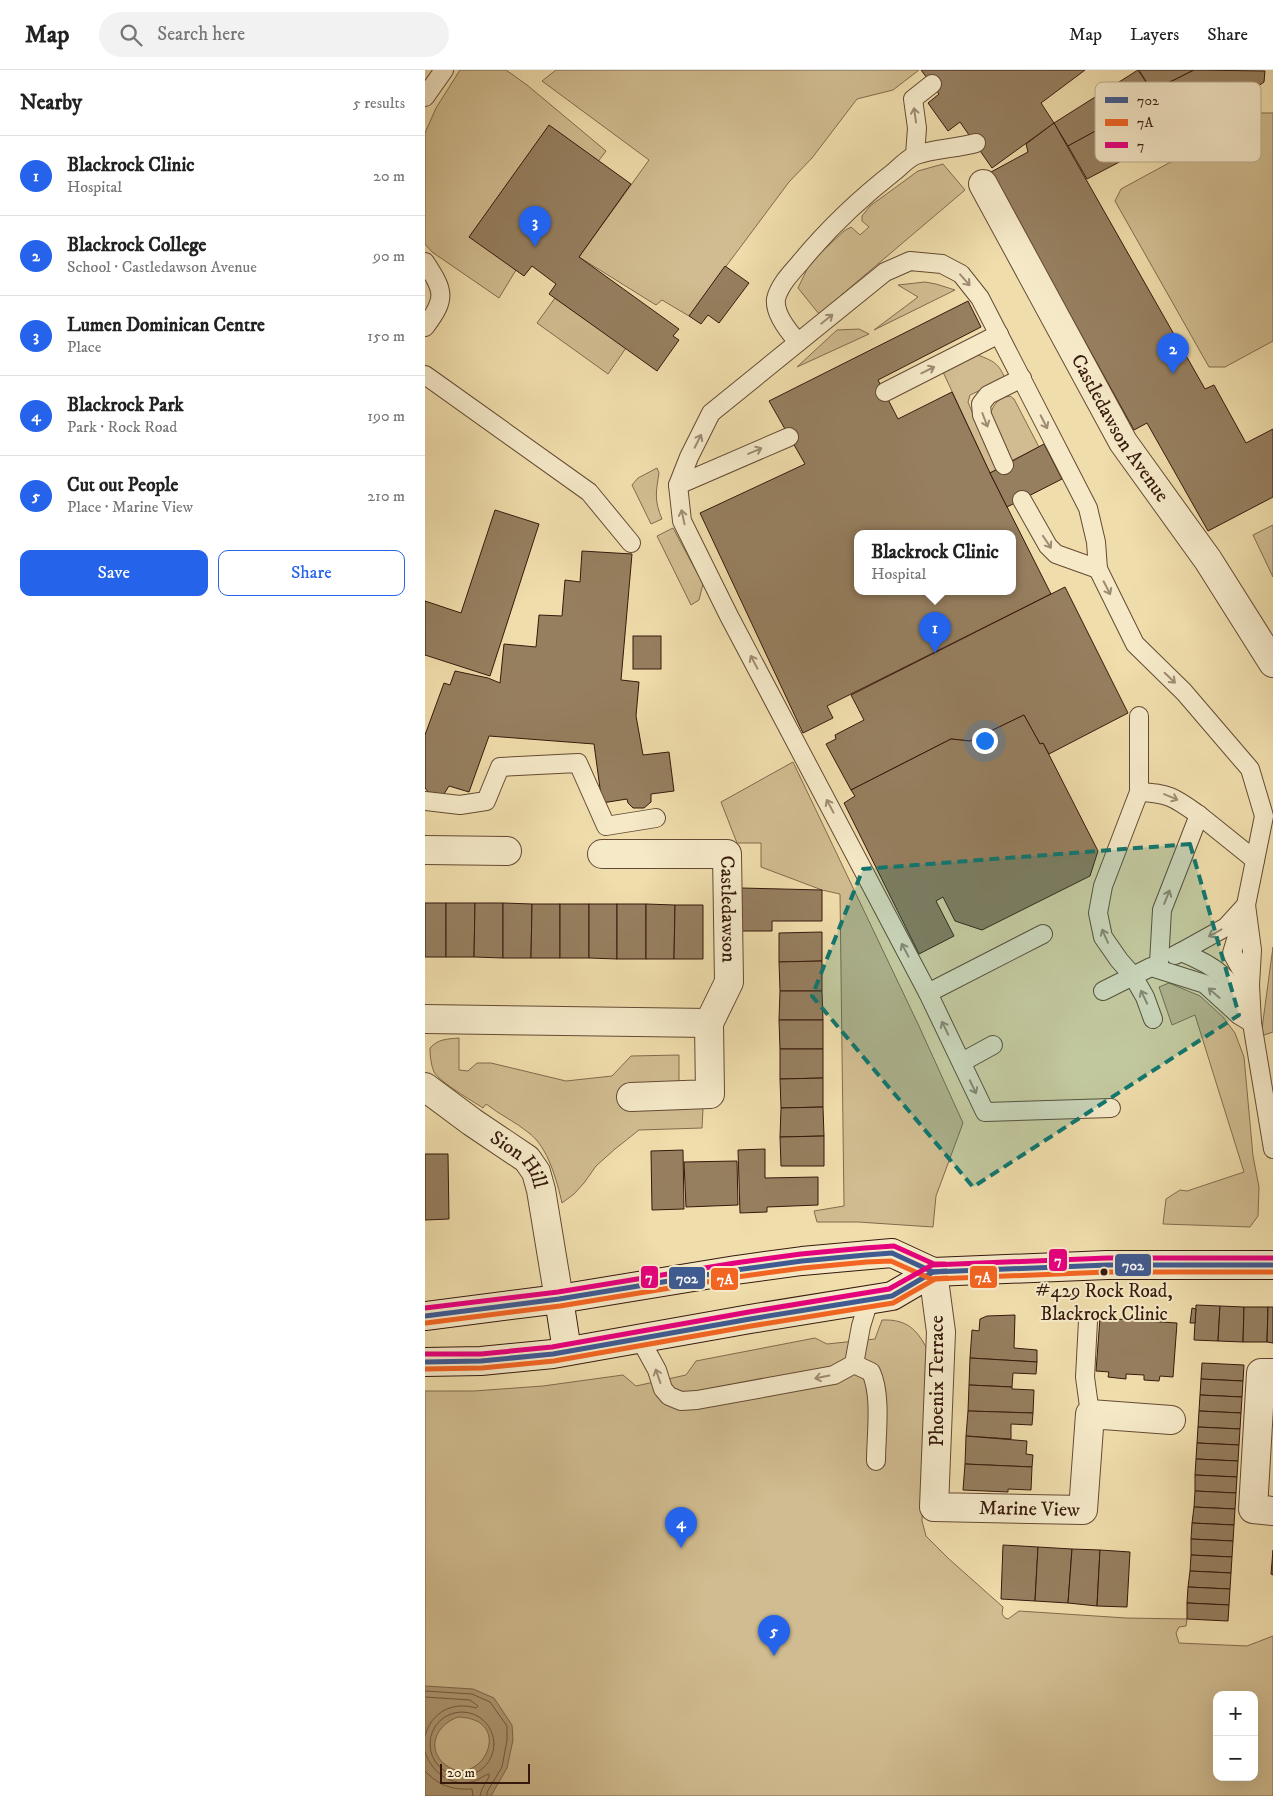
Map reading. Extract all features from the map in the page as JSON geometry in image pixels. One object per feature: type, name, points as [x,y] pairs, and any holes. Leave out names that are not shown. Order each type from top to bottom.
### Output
[{"type":"street","name":"Castledawson Avenue","points":[[983,184],[1123,442],[1208,560],[1273,663]]},
{"type":"street","points":[[425,850],[507,851]]},
{"type":"street","name":"Castledawson","points":[[602,854],[727,854],[729,982],[709,1023],[710,1094],[631,1097]]},
{"type":"street","points":[[425,1019],[709,1023]]},
{"type":"street","name":"Sion Hill","points":[[425,1087],[527,1159],[536,1172],[541,1190],[567,1351]]},
{"type":"street","points":[[425,1316],[559,1300],[746,1268],[891,1253],[933,1272],[1273,1260]]},
{"type":"street","points":[[425,1362],[481,1361],[567,1351],[892,1296],[933,1272]]},
{"type":"street","name":"Phoenix Terrace","points":[[933,1272],[941,1332],[935,1491]]},
{"type":"street","points":[[1273,1374],[1261,1373],[1253,1509],[1273,1511]]},
{"type":"street","points":[[1090,1414],[1171,1420]]},
{"type":"street","name":"Marine View","points":[[935,1491],[934,1506],[1083,1510],[1090,1414]]},
{"type":"lane","points":[[425,97],[445,70]]},
{"type":"lane","points":[[915,155],[917,128],[913,99],[932,84]]},
{"type":"lane","points":[[798,342],[790,333],[778,311],[776,300],[780,289],[814,245],[845,212],[915,155],[976,143]]},
{"type":"lane","points":[[1111,1108],[985,1112],[928,993],[729,616],[682,521],[678,485],[689,457],[711,414],[885,272],[910,261],[942,264],[961,274],[980,298],[1088,508],[1096,542],[1098,569],[1135,644],[1184,692],[1250,769],[1264,816],[1246,905],[1252,950],[1250,985],[1245,1019]]},
{"type":"lane","points":[[425,262],[436,279],[441,292],[441,301],[435,314],[425,327]]},
{"type":"lane","points":[[885,392],[999,334]]},
{"type":"lane","points":[[425,375],[589,492],[631,543]]},
{"type":"lane","points":[[1004,465],[982,415],[981,404],[988,395],[1022,378]]},
{"type":"lane","points":[[678,485],[789,437]]},
{"type":"lane","points":[[1022,500],[1048,546],[1056,554],[1098,569]]},
{"type":"lane","points":[[1139,716],[1139,792],[1103,886],[1098,913],[1103,937],[1133,976],[1145,996],[1153,1019]]},
{"type":"lane","points":[[425,801],[460,805],[486,801],[500,766],[578,763],[606,826],[656,818]]},
{"type":"lane","points":[[1139,792],[1161,792],[1178,800],[1255,860]]},
{"type":"lane","points":[[1155,965],[1162,910],[1199,815]]},
{"type":"lane","points":[[1103,991],[1226,927],[1246,905]]},
{"type":"lane","points":[[928,993],[1043,934]]},
{"type":"lane","points":[[1181,952],[1202,960],[1231,982],[1245,1019],[1273,1149]]},
{"type":"lane","points":[[1155,965],[1205,984],[1245,1019]]},
{"type":"lane","points":[[961,1062],[993,1045]]},
{"type":"lane","points":[[854,1364],[861,1326],[869,1300]]},
{"type":"lane","points":[[1088,1321],[1085,1377],[1090,1414]]},
{"type":"lane","points":[[640,1339],[657,1370],[663,1389],[669,1396],[681,1402],[834,1375],[854,1364]]},
{"type":"lane","points":[[854,1364],[871,1372],[875,1381],[876,1461]]},
{"type":"highlighted area","points":[[1190,844],[1239,1015],[973,1187],[812,996],[863,869]]},
{"type":"shaded area","points":[[460,70],[506,70],[527,85],[606,151],[516,270],[499,298],[432,252],[425,244],[425,133],[436,108]]},
{"type":"shaded area","points":[[556,70],[919,70],[893,90],[857,99],[812,158],[789,182],[689,316],[662,300],[656,305],[579,257],[649,160],[542,81]]},
{"type":"shaded area","points":[[1261,113],[1273,113],[1273,341],[1225,367],[1209,367],[1115,201],[1121,189],[1171,162],[1261,162]]},
{"type":"shaded area","points":[[943,164],[965,190],[819,314],[798,288],[810,263],[844,231],[851,227],[860,235],[869,227],[862,221],[862,216],[870,206],[918,171]]},
{"type":"shaded area","points":[[925,282],[955,290],[874,330],[918,297],[898,285]]},
{"type":"shaded area","points":[[555,298],[626,348],[608,374],[537,323]]},
{"type":"shaded area","points":[[859,329],[869,334],[797,367],[837,330]]},
{"type":"shaded area","points":[[978,355],[995,363],[1005,379],[970,395],[968,402],[999,468],[990,473],[943,372]]},
{"type":"shaded area","points":[[1010,396],[1014,399],[1039,447],[1009,462],[990,417],[996,403]]},
{"type":"shaded area","points":[[657,468],[659,473],[657,501],[662,519],[651,524],[632,485],[638,478]]},
{"type":"shaded area","points":[[1273,525],[1273,577],[1253,535]]},
{"type":"shaded area","points":[[673,528],[703,584],[699,600],[691,605],[657,536]]},
{"type":"shaded area","points":[[793,762],[963,1123],[936,1196],[933,1227],[858,1222],[817,1222],[814,1211],[844,1206],[840,894],[822,890],[761,867],[761,843],[737,843],[721,802]]},
{"type":"shaded area","points":[[1273,947],[1273,1032],[1261,1036]]},
{"type":"shaded area","points":[[1169,983],[1200,996],[1223,1017],[1235,1033],[1244,1057],[1253,1156],[1259,1187],[1258,1216],[1250,1227],[1163,1224],[1166,1199],[1180,1190],[1187,1191],[1244,1172],[1195,1015],[1172,1025],[1159,987]]},
{"type":"shaded area","points":[[459,1038],[459,1070],[468,1071],[477,1063],[491,1063],[566,1081],[612,1076],[631,1056],[679,1055],[679,1086],[703,1108],[702,1128],[639,1130],[596,1166],[574,1194],[562,1203],[551,1165],[536,1139],[486,1104],[483,1108],[457,1091],[434,1072],[430,1048],[440,1041]]},
{"type":"shaded area","points":[[882,1320],[904,1323],[919,1336],[927,1349],[922,1521],[926,1536],[1003,1607],[1002,1614],[1005,1618],[1008,1619],[1019,1611],[1126,1618],[1187,1619],[1186,1626],[1179,1627],[1176,1633],[1179,1643],[1247,1646],[1273,1636],[1273,1796],[425,1796],[425,1391],[474,1391],[543,1386],[623,1375],[636,1386],[686,1375],[696,1361],[815,1338],[827,1344],[875,1339]]},
{"type":"water","points":[[425,1686],[473,1689],[494,1698],[512,1725],[513,1740],[507,1768],[491,1796],[425,1796]],"holes":[[[458,1717],[476,1721],[486,1730],[489,1741],[486,1753],[479,1763],[468,1770],[456,1770],[442,1762],[435,1748],[435,1742],[440,1730],[445,1724]]]},
{"type":"building","points":[[921,70],[1085,70],[1041,103],[1054,123],[992,168],[960,122],[948,131],[928,103],[939,94]]},
{"type":"building","points":[[1138,70],[1146,82],[1119,82]]},
{"type":"building","points":[[1139,70],[1194,70],[1170,82],[1146,82]]},
{"type":"building","points":[[1194,70],[1265,71],[1264,82],[1261,84],[1261,82],[1170,82]]},
{"type":"building","points":[[1095,97],[1095,131],[1068,146],[1054,123]]},
{"type":"building","points":[[1054,123],[1205,389],[1214,385],[1246,443],[1273,429],[1273,497],[1208,531],[1147,423],[1134,430],[991,172],[1028,152],[1026,144]]},
{"type":"building","points":[[549,125],[631,184],[579,257],[679,329],[673,336],[679,340],[657,371],[549,294],[556,284],[532,266],[524,276],[469,237]]},
{"type":"building","points":[[1095,131],[1095,162],[1119,162],[1087,179],[1068,146]]},
{"type":"building","points":[[725,266],[749,283],[719,323],[708,315],[701,324],[689,316]]},
{"type":"building","points":[[968,301],[981,327],[878,380],[898,419],[952,392],[990,473],[1051,594],[827,706],[833,718],[803,733],[700,513],[805,464],[769,401]]},
{"type":"building","points":[[1044,444],[1062,479],[1007,507],[990,473]]},
{"type":"building","points":[[495,510],[539,524],[490,676],[425,655],[425,601],[461,613]]},
{"type":"building","points":[[582,551],[632,554],[621,680],[639,682],[636,716],[643,755],[669,752],[674,791],[651,794],[651,802],[644,808],[633,808],[627,799],[602,803],[594,744],[489,736],[469,792],[449,786],[444,794],[437,796],[430,794],[425,788],[425,735],[444,683],[450,685],[455,671],[488,678],[500,683],[504,644],[536,647],[539,615],[562,616],[565,580],[580,582]]},
{"type":"building","points":[[1065,587],[1128,713],[1049,754],[1043,743],[1040,744],[1024,715],[970,741],[951,739],[851,790],[826,744],[836,739],[835,735],[864,720],[851,695]]},
{"type":"building","points":[[633,636],[661,636],[661,669],[633,669]]},
{"type":"building","points":[[1024,715],[1040,744],[1043,743],[1098,851],[1090,876],[982,930],[955,921],[943,897],[936,901],[954,936],[919,954],[844,803],[855,796],[851,790],[951,739],[970,741]]},
{"type":"building","points":[[741,888],[822,890],[822,921],[772,921],[772,931],[740,931]]},
{"type":"building","points":[[425,903],[446,903],[446,957],[425,957]]},
{"type":"building","points":[[446,903],[475,903],[474,957],[446,957]]},
{"type":"building","points":[[475,903],[503,903],[503,958],[474,957]]},
{"type":"building","points":[[503,903],[532,904],[531,958],[503,958]]},
{"type":"building","points":[[532,904],[560,904],[560,958],[531,958]]},
{"type":"building","points":[[560,904],[589,904],[589,958],[560,958]]},
{"type":"building","points":[[589,904],[617,904],[617,959],[589,958]]},
{"type":"building","points":[[617,904],[646,904],[646,959],[617,959]]},
{"type":"building","points":[[646,904],[675,905],[674,959],[646,959]]},
{"type":"building","points":[[675,905],[703,905],[703,959],[674,959]]},
{"type":"building","points":[[822,932],[822,961],[779,962],[779,933]]},
{"type":"building","points":[[822,961],[822,991],[780,991],[779,962]]},
{"type":"building","points":[[780,991],[822,991],[823,1020],[779,1020]]},
{"type":"building","points":[[779,1020],[823,1020],[823,1049],[780,1049]]},
{"type":"building","points":[[780,1049],[823,1049],[823,1078],[780,1079]]},
{"type":"building","points":[[823,1078],[823,1107],[781,1108],[780,1079]]},
{"type":"building","points":[[823,1107],[824,1136],[780,1137],[781,1108]]},
{"type":"building","points":[[824,1136],[824,1166],[781,1166],[780,1137]]},
{"type":"building","points":[[765,1149],[765,1178],[818,1177],[818,1205],[767,1207],[767,1212],[740,1213],[738,1150]]},
{"type":"building","points":[[683,1150],[684,1209],[652,1210],[651,1151]]},
{"type":"building","points":[[425,1154],[448,1154],[449,1219],[425,1220]]},
{"type":"building","points":[[737,1161],[738,1205],[686,1207],[684,1162]]},
{"type":"building","points":[[1196,1305],[1220,1306],[1218,1341],[1194,1340]]},
{"type":"building","points":[[1220,1306],[1244,1307],[1243,1342],[1218,1341]]},
{"type":"building","points":[[1244,1307],[1268,1307],[1267,1342],[1243,1342]]},
{"type":"building","points":[[1268,1307],[1273,1307],[1273,1343],[1267,1342]]},
{"type":"building","points":[[1192,1308],[1196,1309],[1195,1323],[1190,1323]]},
{"type":"building","points":[[1015,1315],[1014,1348],[1037,1350],[1037,1362],[970,1358],[972,1330],[979,1331],[980,1319],[987,1316]]},
{"type":"building","points":[[1100,1318],[1177,1323],[1173,1377],[1160,1376],[1159,1381],[1144,1380],[1144,1375],[1126,1374],[1126,1379],[1108,1377],[1109,1372],[1096,1371]]},
{"type":"building","points":[[970,1358],[1037,1362],[1036,1374],[1013,1373],[1012,1387],[969,1385]]},
{"type":"building","points":[[1202,1363],[1244,1365],[1243,1381],[1201,1379]]},
{"type":"building","points":[[1201,1379],[1243,1381],[1242,1397],[1200,1395]]},
{"type":"building","points":[[969,1385],[1034,1390],[1033,1413],[968,1411]]},
{"type":"building","points":[[1200,1395],[1242,1397],[1241,1413],[1199,1411]]},
{"type":"building","points":[[968,1411],[1033,1413],[1032,1425],[1011,1424],[1011,1439],[966,1436]]},
{"type":"building","points":[[1199,1411],[1241,1413],[1240,1429],[1198,1427]]},
{"type":"building","points":[[1198,1427],[1240,1429],[1239,1445],[1197,1443]]},
{"type":"building","points":[[966,1436],[1027,1441],[1026,1454],[1033,1455],[1032,1467],[965,1464]]},
{"type":"building","points":[[1197,1443],[1239,1445],[1238,1461],[1196,1459]]},
{"type":"building","points":[[1196,1459],[1238,1461],[1237,1477],[1195,1475]]},
{"type":"building","points":[[965,1464],[1032,1467],[1031,1490],[1008,1489],[1008,1492],[963,1490]]},
{"type":"building","points":[[1195,1475],[1237,1477],[1236,1493],[1195,1491]]},
{"type":"building","points":[[1195,1491],[1236,1493],[1235,1509],[1194,1507]]},
{"type":"building","points":[[1194,1507],[1235,1509],[1234,1525],[1192,1523]]},
{"type":"building","points":[[1192,1523],[1234,1525],[1233,1541],[1191,1539]]},
{"type":"building","points":[[1191,1539],[1233,1541],[1232,1557],[1191,1555]]},
{"type":"building","points":[[1003,1545],[1038,1547],[1035,1601],[1001,1599]]},
{"type":"building","points":[[1038,1547],[1072,1549],[1068,1603],[1035,1601]]},
{"type":"building","points":[[1072,1549],[1100,1550],[1097,1606],[1068,1603]]},
{"type":"building","points":[[1100,1550],[1130,1552],[1127,1607],[1097,1606]]},
{"type":"building","points":[[1273,1550],[1273,1575],[1271,1574]]},
{"type":"building","points":[[1191,1555],[1232,1557],[1231,1573],[1190,1571]]},
{"type":"building","points":[[1190,1571],[1231,1573],[1230,1589],[1188,1587]]},
{"type":"building","points":[[1188,1587],[1230,1589],[1229,1605],[1187,1603]]},
{"type":"building","points":[[1187,1603],[1229,1605],[1228,1621],[1187,1619]]},
{"type":"transit line","name":"7","points":[[425,1308],[558,1292],[735,1263],[865,1248],[894,1246],[934,1264],[945,1264]]},
{"type":"transit line","name":"702","points":[[425,1316],[559,1299],[736,1270],[866,1255],[892,1253],[933,1272],[946,1271]]},
{"type":"transit line","name":"7","points":[[425,1354],[481,1354],[552,1347],[889,1289],[932,1265],[1107,1258],[1273,1258]]},
{"type":"transit line","name":"7A","points":[[426,1323],[560,1306],[737,1277],[867,1262],[891,1261],[931,1279],[947,1278]]},
{"type":"transit line","name":"702","points":[[425,1362],[481,1361],[553,1354],[892,1296],[933,1272],[1107,1265],[1273,1265]]},
{"type":"transit line","name":"7A","points":[[425,1369],[482,1368],[554,1361],[893,1303],[935,1279],[1107,1272],[1273,1272]]},
{"type":"place","name":"Lumen Dominican Centre","points":[[535,247]]},
{"type":"place","name":"Blackrock College","points":[[1173,374]]},
{"type":"place","name":"Blackrock Clinic","points":[[935,653]]},
{"type":"place","name":"#429 Rock Road, Blackrock Clinic","points":[[1104,1272]]},
{"type":"place","name":"Blackrock Park","points":[[681,1548]]},
{"type":"place","name":"Cut out People","points":[[774,1656]]}]
